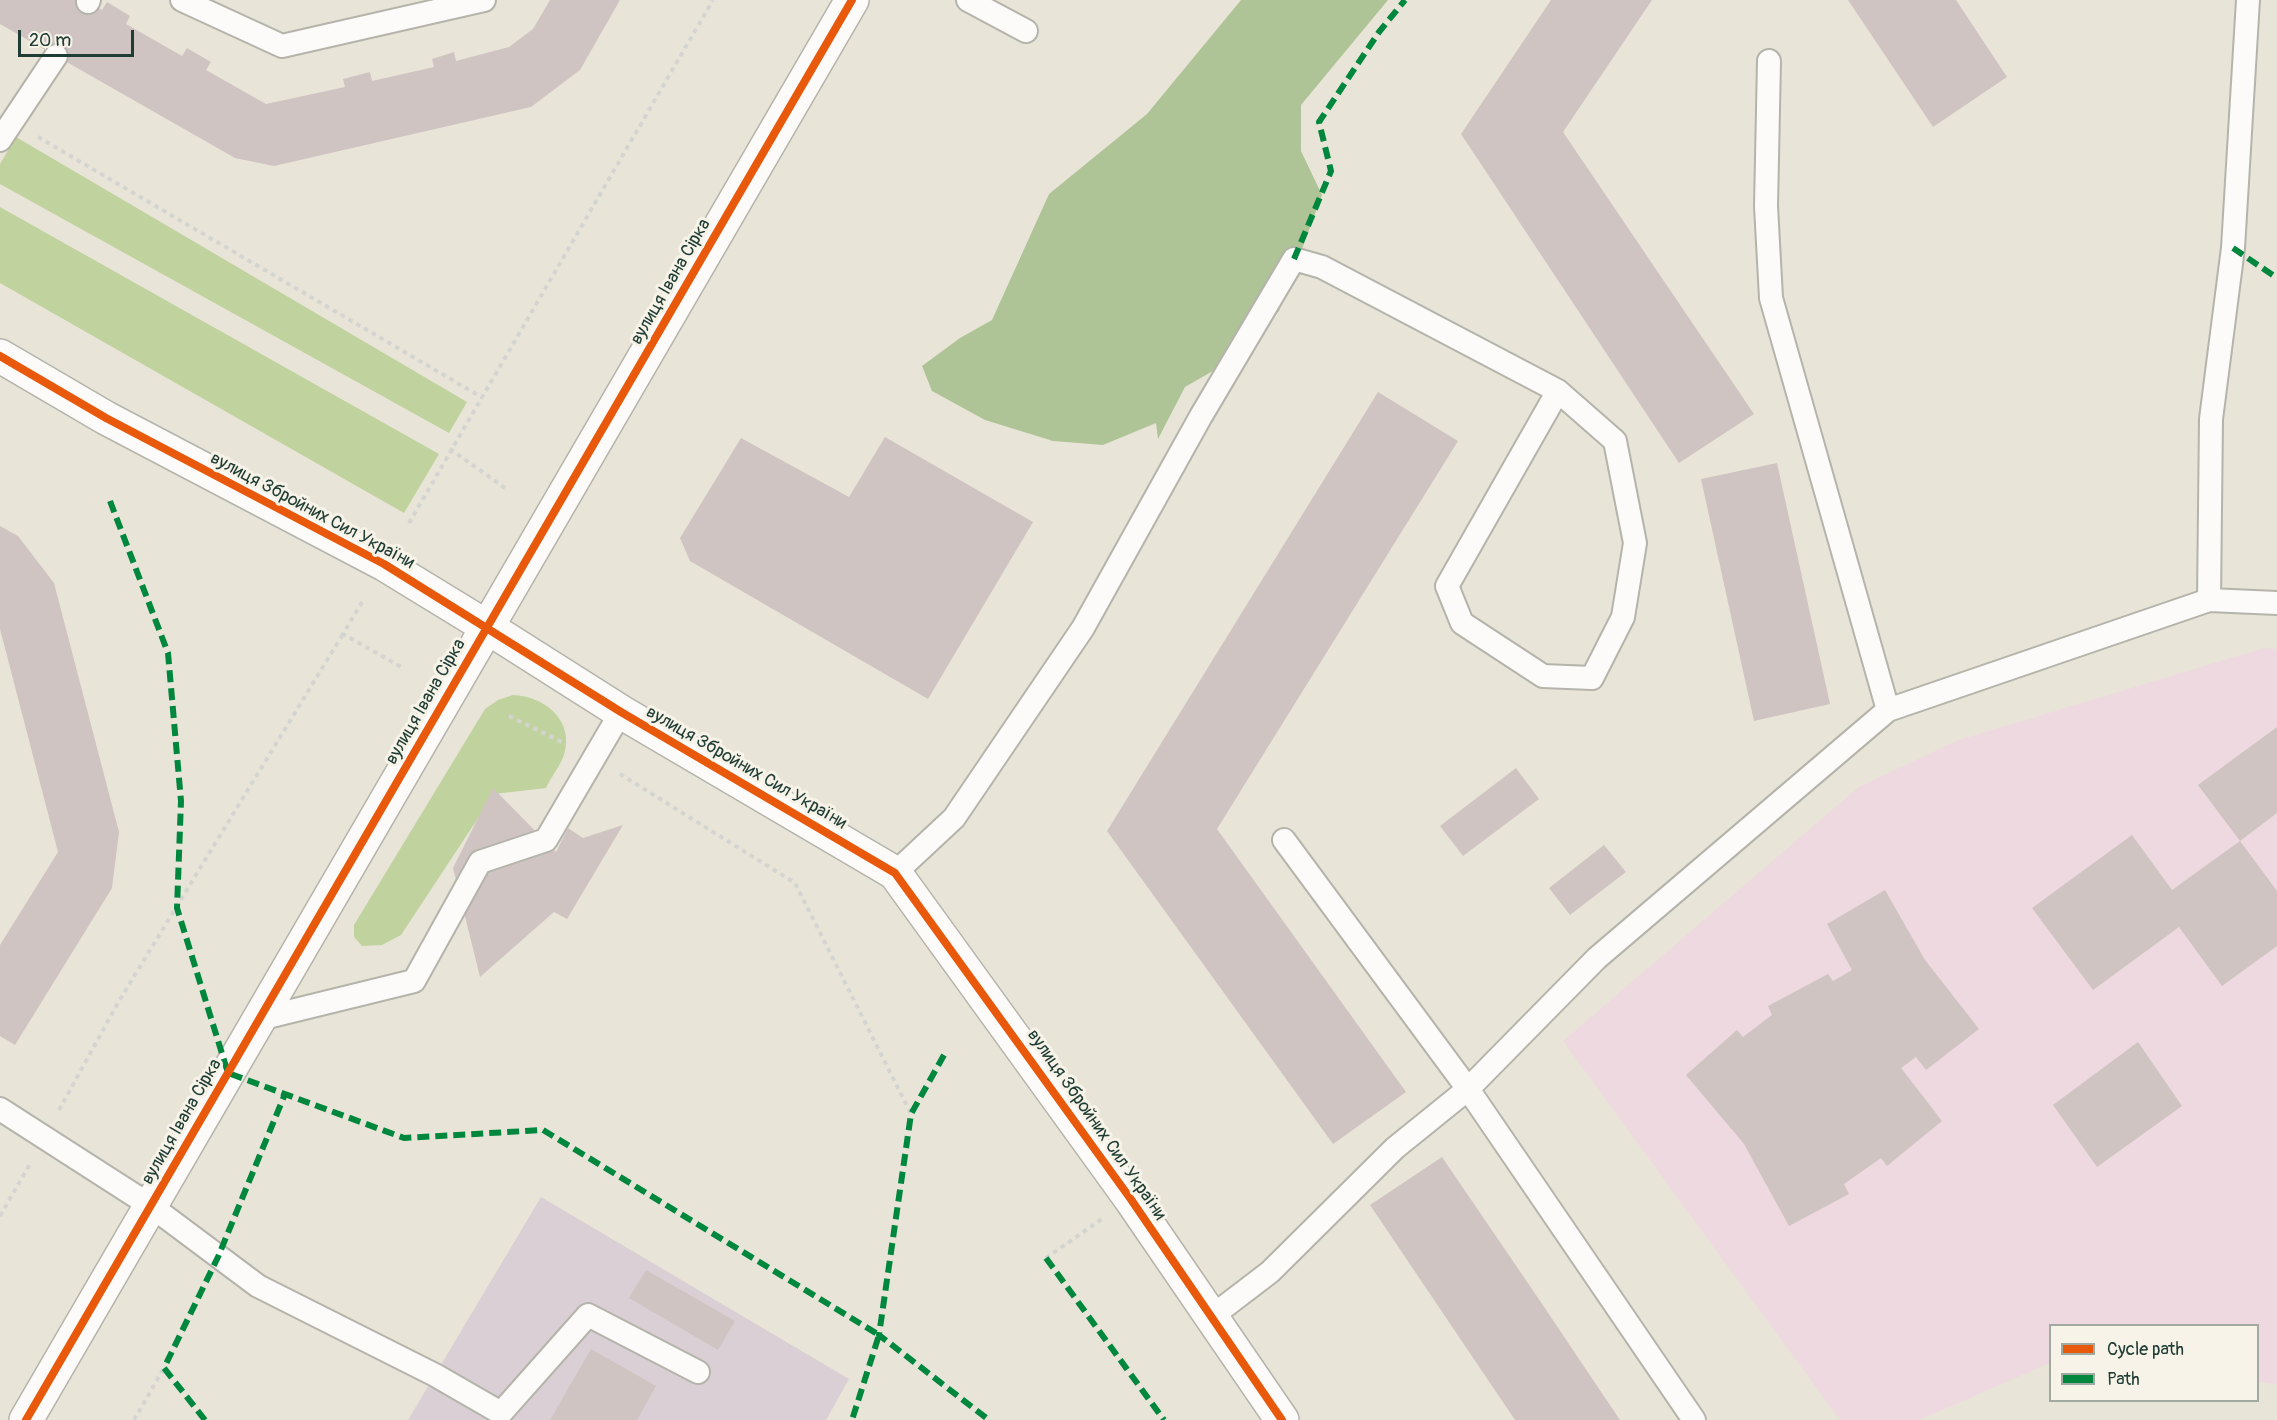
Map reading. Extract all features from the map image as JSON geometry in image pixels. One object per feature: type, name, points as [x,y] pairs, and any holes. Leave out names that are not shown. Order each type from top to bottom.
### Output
[{"type":"street","name":"вулиця Івана Сірка","points":[[26,1420],[852,0]]},
{"type":"street","name":"вулиця Збройних Сил України","points":[[0,356],[106,418],[384,564],[621,712],[895,873],[1130,1198],[1282,1420]]},
{"type":"lane","points":[[182,0],[282,46],[484,0]]},
{"type":"lane","points":[[968,0],[1026,31]]},
{"type":"lane","points":[[2209,600],[2211,419],[2233,248],[2248,0]]},
{"type":"lane","points":[[0,140],[56,56]]},
{"type":"lane","points":[[1769,61],[1766,206],[1771,298],[1888,710]]},
{"type":"lane","points":[[895,873],[954,818],[1083,628],[1201,416],[1294,258],[1322,267],[1558,391],[1615,441],[1635,543],[1623,617],[1592,678],[1543,676],[1462,623],[1447,586],[1558,391]]},
{"type":"lane","points":[[1211,1317],[1270,1272],[1395,1148],[1468,1089],[1597,958],[1888,710],[2209,600],[2277,603]]},
{"type":"lane","points":[[259,1019],[414,981],[480,862],[546,840],[621,712]]},
{"type":"lane","points":[[1284,840],[1468,1089],[1694,1420]]},
{"type":"lane","points":[[0,1109],[151,1206],[258,1286],[435,1375],[501,1413],[588,1315],[698,1372]]},
{"type":"path","points":[[409,523],[713,0]]},
{"type":"path","points":[[13,122],[483,398]]},
{"type":"path","points":[[450,449],[505,488]]},
{"type":"path","points":[[0,1216],[119,1001],[362,602]]},
{"type":"path","points":[[343,634],[402,669]]},
{"type":"path","points":[[509,716],[594,758],[795,883],[911,1114]]},
{"type":"path","points":[[1046,1258],[1130,1198]]},
{"type":"path","points":[[134,1420],[164,1368]]},
{"type":"shaded area","points":[[2264,648],[2277,649],[2277,1384],[2259,1382],[2259,1324],[2049,1324],[2049,1363],[1919,1420],[1840,1420],[1563,1041],[1859,787],[1956,741]]},
{"type":"shaded area","points":[[541,1197],[849,1379],[826,1420],[408,1420]]},
{"type":"green space","points":[[1241,0],[1388,0],[1301,105],[1301,151],[1322,195],[1279,311],[1237,357],[1185,387],[1158,439],[1156,423],[1103,445],[1053,441],[985,420],[932,391],[922,366],[960,338],[992,320],[1049,194],[1147,114]]},
{"type":"green space","points":[[16,137],[467,402],[449,433],[0,184],[0,164]]},
{"type":"green space","points":[[0,207],[439,454],[404,513],[0,283]]},
{"type":"green space","points":[[513,695],[525,696],[546,705],[561,721],[565,731],[564,755],[546,788],[494,794],[401,935],[382,945],[362,946],[354,937],[354,925],[485,709],[498,700]]},
{"type":"building","points":[[0,0],[84,0],[102,10],[107,2],[130,16],[126,24],[182,56],[187,48],[211,62],[206,70],[266,104],[345,87],[343,79],[370,72],[372,81],[434,67],[432,59],[454,52],[456,61],[509,47],[533,29],[550,0],[620,0],[580,70],[531,107],[274,166],[235,158],[0,24]]},
{"type":"building","points":[[1551,0],[1652,0],[1563,132],[1754,414],[1679,463],[1461,134]]},
{"type":"building","points":[[1848,0],[1956,0],[2007,77],[1933,127]]},
{"type":"building","points":[[1378,392],[1458,441],[1217,829],[1406,1092],[1333,1144],[1107,831]]},
{"type":"building","points":[[885,437],[1033,522],[928,699],[690,561],[680,538],[741,438],[849,497]]},
{"type":"building","points":[[1777,463],[1830,704],[1754,721],[1701,479]]},
{"type":"building","points":[[0,526],[18,536],[54,583],[119,832],[112,888],[15,1045],[0,1036],[0,945],[58,852],[0,629]]},
{"type":"building","points":[[2277,727],[2277,813],[2240,841],[2198,785]]},
{"type":"building","points":[[1516,768],[1539,799],[1463,856],[1440,826]]},
{"type":"building","points":[[493,788],[556,852],[568,828],[583,838],[623,825],[567,919],[554,912],[480,977],[453,868]]},
{"type":"building","points":[[2132,835],[2172,890],[2240,841],[2277,891],[2277,946],[2222,986],[2179,927],[2093,990],[2032,908]]},
{"type":"building","points":[[1604,845],[1626,872],[1570,915],[1549,888]]},
{"type":"building","points":[[1885,890],[1925,960],[1979,1029],[1926,1070],[1916,1057],[1901,1068],[1942,1121],[1887,1166],[1881,1158],[1844,1184],[1849,1194],[1789,1226],[1744,1144],[1686,1075],[1737,1030],[1743,1037],[1772,1015],[1768,1006],[1828,974],[1833,981],[1852,970],[1827,924]]},
{"type":"building","points":[[2138,1042],[2182,1106],[2097,1167],[2053,1105]]},
{"type":"building","points":[[1442,1157],[1620,1420],[1515,1420],[1370,1205]]},
{"type":"building","points":[[646,1270],[735,1321],[718,1350],[629,1298]]},
{"type":"building","points":[[591,1349],[656,1386],[637,1420],[550,1420]]},
{"type":"marked path","points":[[1294,259],[1331,171],[1319,122],[1379,32],[1405,0]]},
{"type":"marked path","points":[[2233,248],[2277,278]]},
{"type":"marked path","points":[[110,501],[168,653],[181,801],[177,908],[228,1073],[404,1138],[543,1130],[879,1335],[852,1420]]},
{"type":"marked path","points":[[944,1055],[911,1114],[879,1335],[989,1420]]},
{"type":"marked path","points":[[205,1420],[164,1368],[218,1257],[285,1094]]},
{"type":"marked path","points":[[1046,1258],[1164,1420]]},
{"type":"cycle path","points":[[26,1420],[852,0]]},
{"type":"cycle path","points":[[0,356],[106,418],[384,564],[621,712],[895,873],[1130,1198],[1282,1420]]}]
